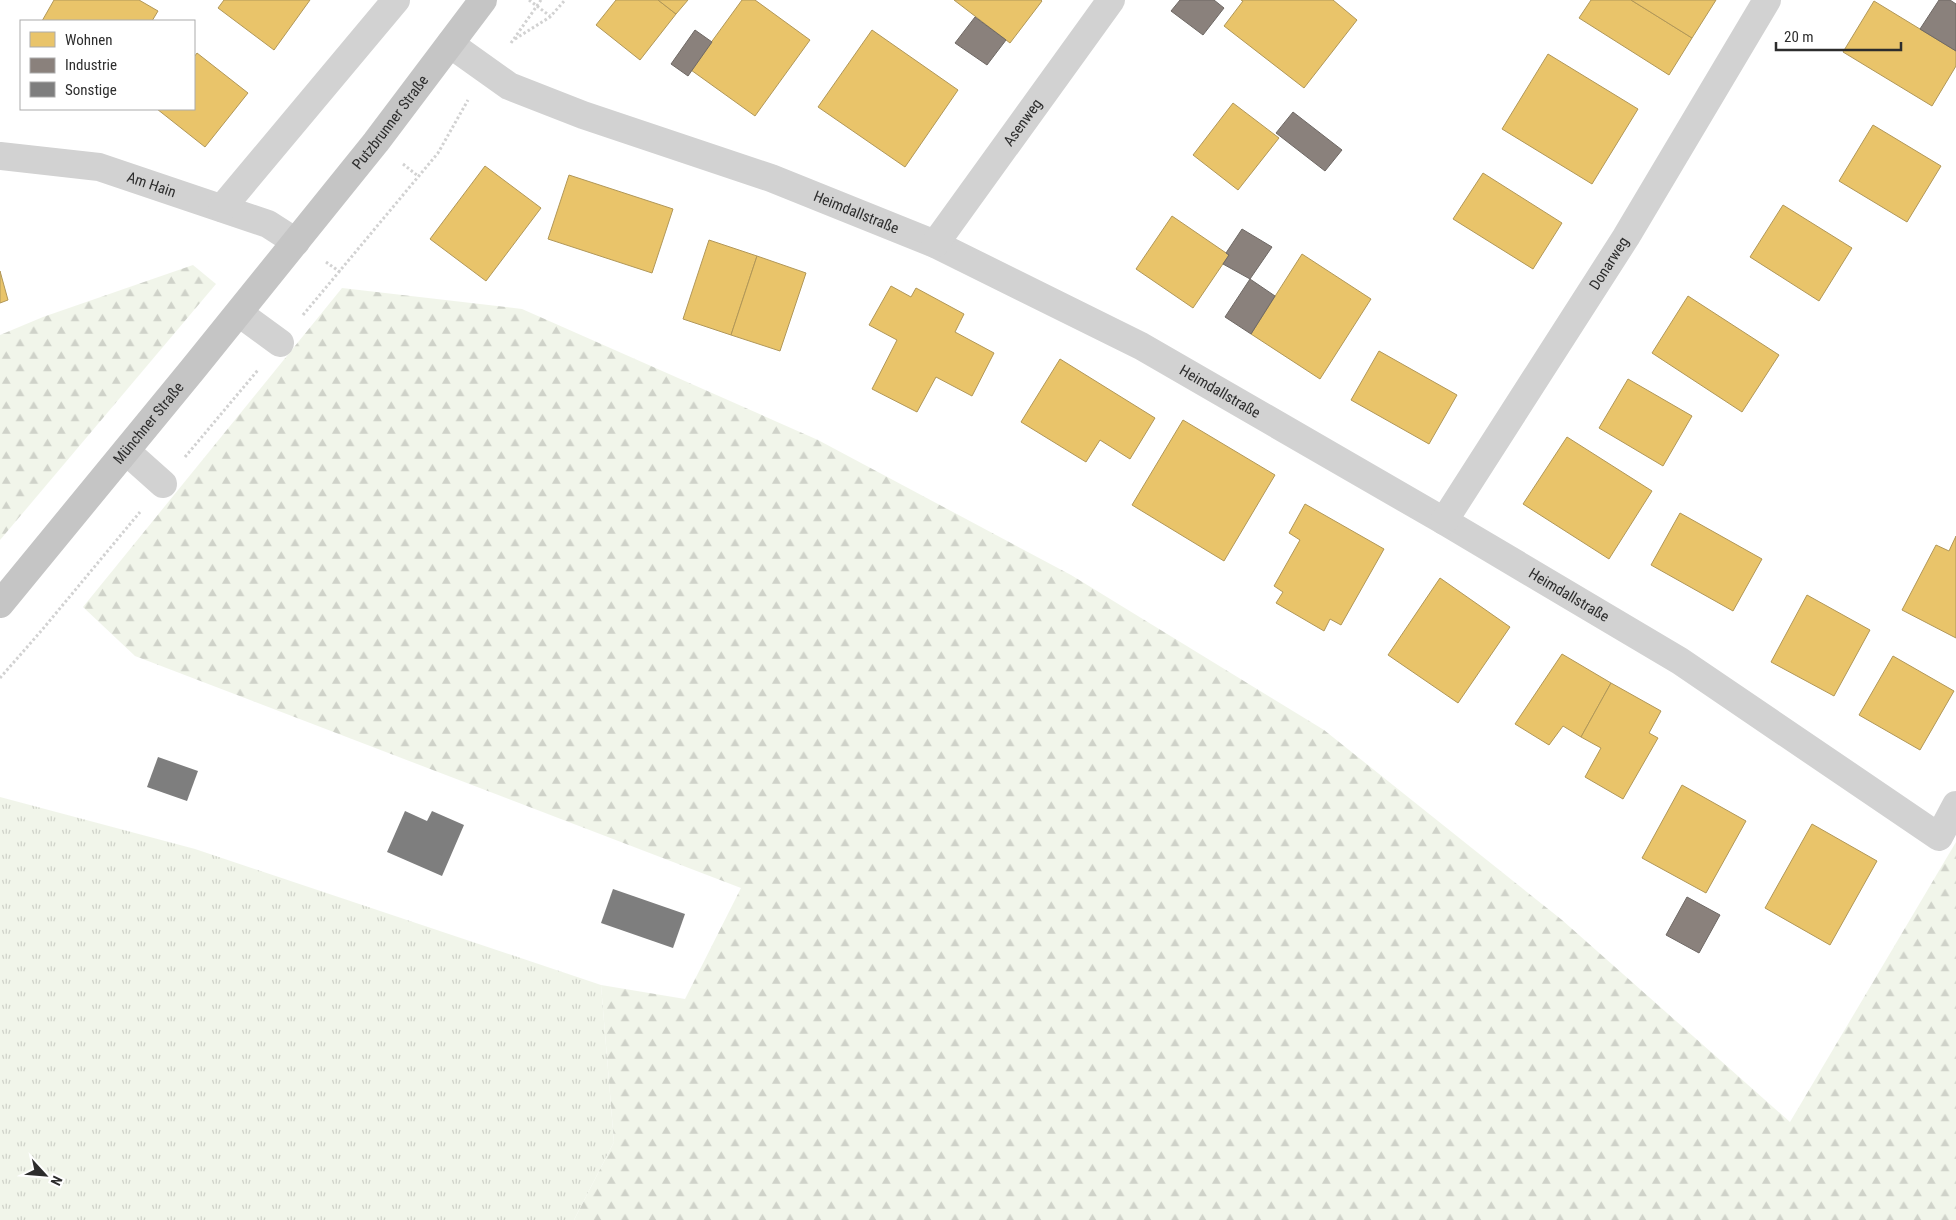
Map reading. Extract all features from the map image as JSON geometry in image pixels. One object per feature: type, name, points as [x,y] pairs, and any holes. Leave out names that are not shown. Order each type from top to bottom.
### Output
[{"type":"main road","name":"Putzbrunner Straße","points":[[296,242],[376,142],[483,0]]},
{"type":"main road","name":"Münchner Straße","points":[[0,604],[296,242]]},
{"type":"street","points":[[222,208],[396,0]]},
{"type":"street","name":"Asenweg","points":[[935,244],[1111,0]]},
{"type":"street","name":"Donarweg","points":[[1444,521],[1626,237],[1767,0]]},
{"type":"street","name":"Heimdallstraße","points":[[450,44],[510,86],[583,115],[771,178],[935,244],[1141,346],[1444,521],[1680,661],[1939,837],[1956,805]]},
{"type":"street","name":"Am Hain","points":[[0,156],[99,167],[268,224],[296,242]]},
{"type":"street","points":[[238,313],[280,343]]},
{"type":"street","points":[[126,451],[163,484]]},
{"type":"path","points":[[528,0],[550,17]]},
{"type":"path","points":[[340,272],[438,154],[472,94],[513,41],[541,0]]},
{"type":"path","points":[[513,41],[550,17],[565,0]]},
{"type":"green space","points":[[193,265],[216,284],[0,540],[0,335],[43,317]]},
{"type":"green space","points":[[342,288],[522,309],[818,440],[1071,575],[1324,730],[1562,920],[1790,1122],[1956,842],[1956,1220],[574,1220],[614,1142],[601,985],[685,999],[741,888],[135,656],[83,607]]},
{"type":"green space","points":[[0,797],[195,849],[601,985],[614,1142],[574,1220],[0,1220]]},
{"type":"building: Wohnen","points":[[54,0],[139,0],[158,11],[153,20],[43,20]]},
{"type":"building: Wohnen","points":[[224,0],[310,0],[274,50],[218,8]]},
{"type":"building: Wohnen","points":[[616,0],[658,0],[676,14],[640,60],[596,25]]},
{"type":"building: Wohnen","points":[[658,0],[688,0],[676,14]]},
{"type":"building: Wohnen","points":[[742,0],[755,0],[810,40],[755,116],[691,70]]},
{"type":"building: Wohnen","points":[[954,0],[1041,0],[1042,1],[1010,43]]},
{"type":"building: Wohnen","points":[[1241,0],[1333,0],[1357,20],[1304,88],[1224,26],[1243,1]]},
{"type":"building: Wohnen","points":[[1591,0],[1631,0],[1692,38],[1669,75],[1579,18]]},
{"type":"building: Wohnen","points":[[1631,0],[1716,0],[1692,38]]},
{"type":"building: Wohnen","points":[[1874,1],[1956,51],[1956,66],[1932,106],[1843,52]]},
{"type":"building: Wohnen","points":[[872,30],[958,90],[905,167],[818,107]]},
{"type":"building: Wohnen","points":[[197,53],[248,93],[205,147],[158,110],[195,110],[195,56]]},
{"type":"building: Wohnen","points":[[1548,54],[1638,109],[1592,184],[1502,129]]},
{"type":"building: Wohnen","points":[[1233,103],[1279,138],[1238,190],[1193,155]]},
{"type":"building: Wohnen","points":[[1873,125],[1941,166],[1907,222],[1839,181]]},
{"type":"building: Wohnen","points":[[485,166],[541,208],[486,281],[430,239]]},
{"type":"building: Wohnen","points":[[1483,173],[1562,223],[1533,269],[1453,219]]},
{"type":"building: Wohnen","points":[[569,175],[673,209],[652,273],[548,239]]},
{"type":"building: Wohnen","points":[[1783,205],[1852,248],[1819,301],[1750,257]]},
{"type":"building: Wohnen","points":[[1172,216],[1229,255],[1193,308],[1136,269]]},
{"type":"building: Wohnen","points":[[709,240],[757,256],[731,335],[683,319]]},
{"type":"building: Wohnen","points":[[1302,254],[1371,299],[1320,379],[1251,334]]},
{"type":"building: Wohnen","points":[[757,256],[806,273],[780,351],[731,335]]},
{"type":"building: Wohnen","points":[[0,271],[8,300],[0,303]]},
{"type":"building: Wohnen","points":[[891,286],[911,297],[916,288],[964,314],[955,332],[994,353],[972,396],[936,377],[917,412],[872,389],[897,340],[869,325]]},
{"type":"building: Wohnen","points":[[1688,296],[1779,355],[1742,412],[1652,353]]},
{"type":"building: Wohnen","points":[[1379,351],[1457,395],[1429,444],[1351,400]]},
{"type":"building: Wohnen","points":[[1060,359],[1155,418],[1130,459],[1100,440],[1086,462],[1021,422]]},
{"type":"building: Wohnen","points":[[1628,379],[1692,416],[1663,466],[1599,428]]},
{"type":"building: Wohnen","points":[[1183,420],[1275,475],[1224,561],[1132,505]]},
{"type":"building: Wohnen","points":[[1567,437],[1652,491],[1609,559],[1523,504]]},
{"type":"building: Wohnen","points":[[1305,504],[1384,549],[1341,625],[1330,619],[1324,631],[1276,603],[1283,592],[1274,586],[1300,540],[1289,533]]},
{"type":"building: Wohnen","points":[[1680,513],[1762,559],[1733,611],[1651,565]]},
{"type":"building: Wohnen","points":[[1956,536],[1956,638],[1902,610],[1936,545],[1949,551]]},
{"type":"building: Wohnen","points":[[1440,578],[1510,627],[1458,703],[1388,655]]},
{"type":"building: Wohnen","points":[[1807,595],[1870,630],[1834,696],[1771,662]]},
{"type":"building: Wohnen","points":[[1562,654],[1611,683],[1581,737],[1563,726],[1549,745],[1515,724]]},
{"type":"building: Wohnen","points":[[1893,656],[1954,691],[1920,750],[1859,715]]},
{"type":"building: Wohnen","points":[[1611,683],[1661,711],[1649,733],[1658,738],[1623,799],[1585,777],[1601,748],[1581,737]]},
{"type":"building: Wohnen","points":[[1682,785],[1746,821],[1706,893],[1642,858]]},
{"type":"building: Wohnen","points":[[1812,824],[1877,861],[1830,945],[1765,908]]},
{"type":"building: Industrie","points":[[1180,0],[1214,0],[1224,8],[1203,35],[1171,11]]},
{"type":"building: Industrie","points":[[1939,0],[1950,0],[1956,4],[1956,51],[1920,29]]},
{"type":"building: Industrie","points":[[975,17],[1006,40],[987,65],[955,43]]},
{"type":"building: Industrie","points":[[695,30],[712,42],[688,76],[671,64]]},
{"type":"building: Industrie","points":[[1293,112],[1342,150],[1325,171],[1276,133]]},
{"type":"building: Industrie","points":[[1242,229],[1272,247],[1250,279],[1223,264],[1229,255],[1226,253]]},
{"type":"building: Industrie","points":[[1250,279],[1275,296],[1251,334],[1225,317]]},
{"type":"building: Industrie","points":[[1687,897],[1720,915],[1699,953],[1666,935]]},
{"type":"building: Sonstige","points":[[158,757],[198,771],[187,801],[147,787]]},
{"type":"building: Sonstige","points":[[405,811],[427,821],[432,811],[464,825],[442,876],[387,852]]},
{"type":"building: Sonstige","points":[[613,889],[685,914],[673,948],[601,923]]}]
